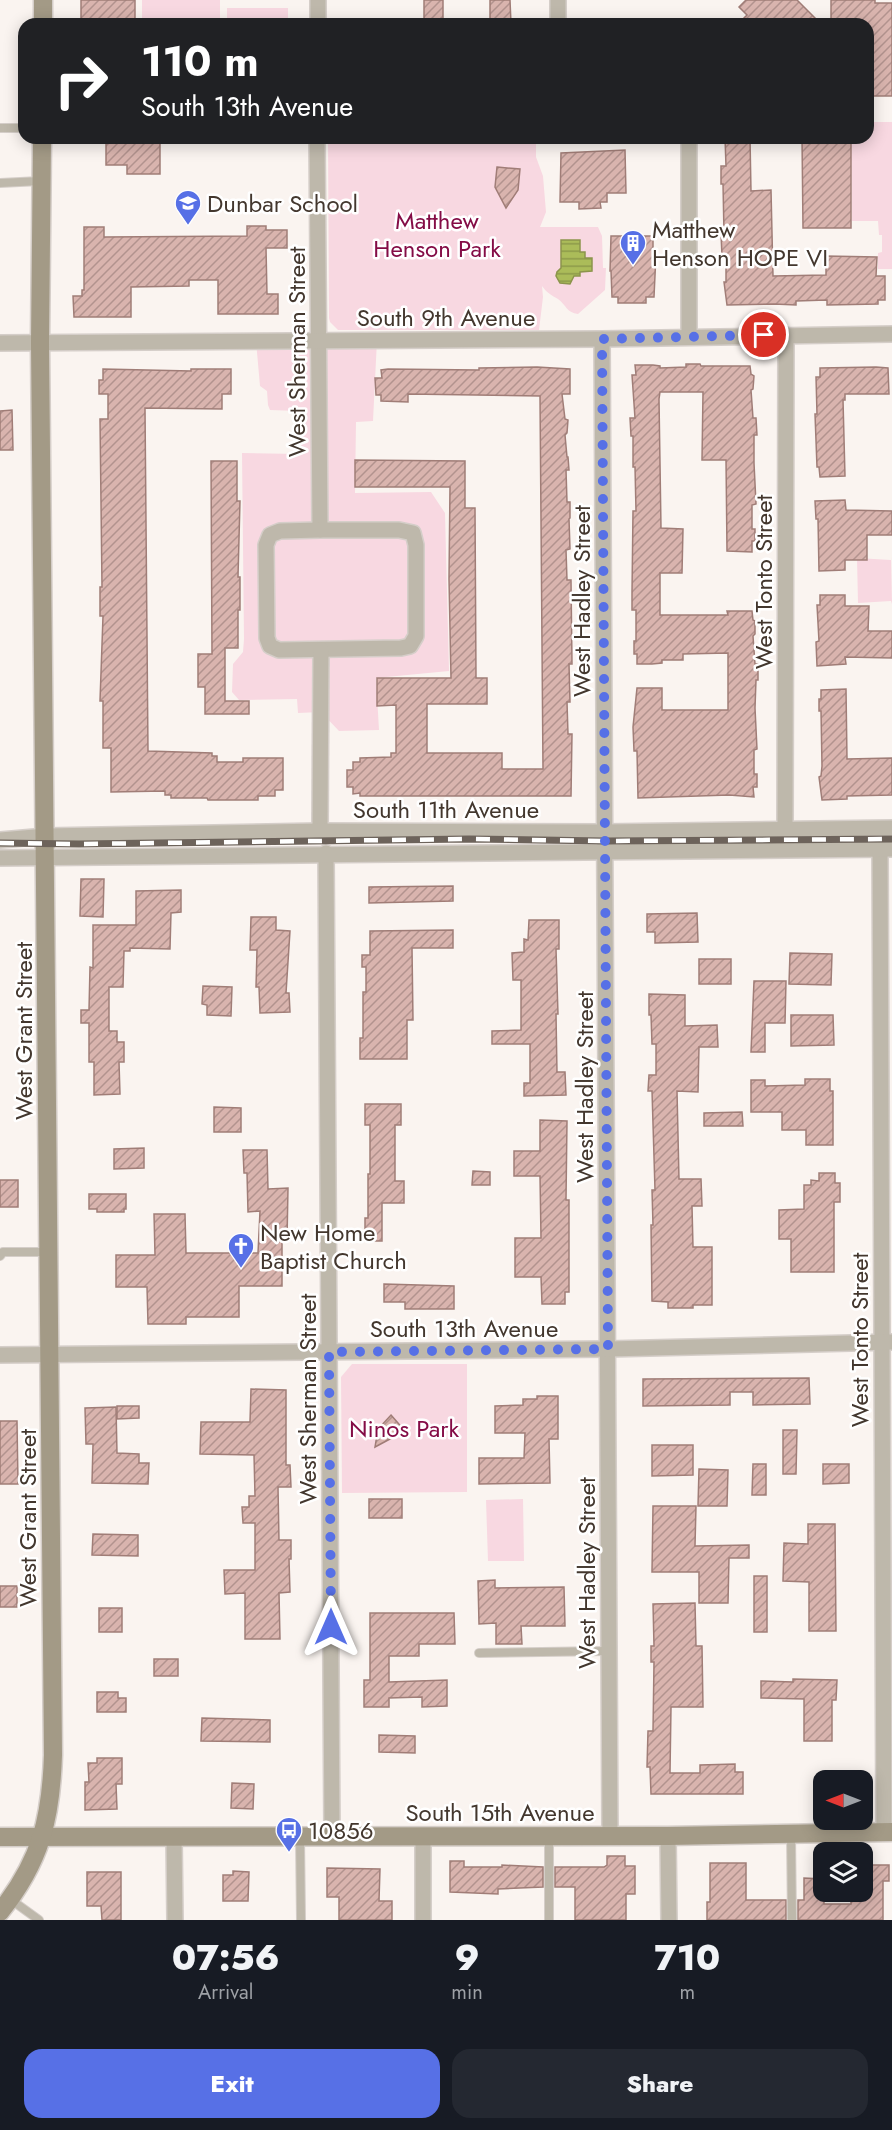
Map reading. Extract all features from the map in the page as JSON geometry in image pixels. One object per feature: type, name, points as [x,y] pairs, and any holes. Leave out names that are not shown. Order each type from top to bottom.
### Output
[{"type":"main road","points":[[43,0],[43,18]]},
{"type":"main road","name":"West Grant Street","points":[[5,1906],[32,1863],[43,1837],[52,1795],[53,1755],[40,343],[42,144]]},
{"type":"main road","name":"South 15th Avenue","points":[[0,1837],[668,1836],[888,1832]]},
{"type":"street","points":[[318,0],[318,18]]},
{"type":"street","points":[[558,0],[558,18]]},
{"type":"street","name":"West Sherman Street","points":[[317,144],[320,530]]},
{"type":"street","points":[[689,144],[689,337]]},
{"type":"street","name":"South 9th Avenue","points":[[0,343],[602,339],[892,334]]},
{"type":"street","name":"West Tonto Street","points":[[785,829],[786,335]]},
{"type":"street","name":"West Hadley Street","points":[[602,339],[610,1836]]},
{"type":"street","points":[[320,530],[399,530],[412,533],[416,545],[416,636],[410,646],[321,650],[279,650],[270,646],[267,638],[266,557],[266,545],[270,535],[280,531],[320,530]]},
{"type":"street","points":[[320,831],[321,650]]},
{"type":"street","name":"South 11th Avenue","points":[[0,840],[46,836],[320,831],[605,832],[892,828]]},
{"type":"street","name":"West Tonto Street","points":[[886,849],[888,1832]]},
{"type":"street","name":"South 11th Avenue","points":[[0,858],[605,850],[886,849]]},
{"type":"street","name":"West Sherman Street","points":[[326,854],[332,1837]]},
{"type":"street","name":"South 13th Avenue","points":[[0,1355],[608,1349],[887,1342]]},
{"type":"street","points":[[423,1836],[423,1920]]},
{"type":"street","points":[[668,1836],[669,1920]]},
{"type":"street","points":[[174,1838],[175,1920]]},
{"type":"lane","points":[[0,128],[18,128]]},
{"type":"lane","points":[[0,183],[42,182]]},
{"type":"lane","points":[[0,1256],[3,1252],[49,1252]]},
{"type":"lane","points":[[479,1653],[609,1651]]},
{"type":"lane","points":[[791,1834],[792,1920]]},
{"type":"lane","points":[[549,1835],[549,1920]]},
{"type":"lane","points":[[300,1837],[301,1920]]},
{"type":"lane","points":[[5,1906],[39,1920]]},
{"type":"green space","points":[[142,0],[220,0],[220,18],[142,18]]},
{"type":"green space","points":[[227,8],[288,8],[288,18],[227,18]]},
{"type":"green space","points":[[874,122],[892,122],[892,269],[878,269],[878,253],[882,252],[882,235],[879,235],[878,221],[852,221],[851,144],[874,144]]},
{"type":"green space","name":"Matthew Henson Park","points":[[328,144],[536,144],[536,157],[543,176],[546,212],[540,227],[598,227],[602,236],[603,268],[606,268],[605,290],[578,314],[569,310],[542,286],[539,330],[338,330],[329,318]]},
{"type":"green space","points":[[377,340],[373,421],[356,422],[355,493],[431,492],[445,513],[449,671],[376,678],[379,730],[339,731],[321,712],[298,713],[297,699],[239,700],[232,692],[233,664],[243,652],[244,639],[242,453],[299,454],[298,411],[270,410],[267,391],[260,386],[256,341]]},
{"type":"green space","points":[[891,556],[892,604],[891,601],[858,603],[857,558],[891,560]]},
{"type":"green space","name":"Ninos Park","points":[[352,1364],[467,1364],[467,1492],[342,1493],[341,1377]]},
{"type":"green space","points":[[523,1499],[524,1561],[488,1561],[486,1500]]},
{"type":"shaded area","points":[[561,240],[580,240],[580,252],[585,252],[585,258],[592,258],[592,271],[580,272],[580,276],[574,276],[570,284],[560,283],[556,276],[561,268]]},
{"type":"building","points":[[81,0],[135,0],[135,18],[81,18]]},
{"type":"building","points":[[424,0],[443,0],[443,18],[424,18]]},
{"type":"building","points":[[490,0],[510,0],[511,18],[490,18]]},
{"type":"building","points":[[746,0],[797,0],[815,18],[744,18],[747,15],[739,7]]},
{"type":"building","points":[[831,0],[875,0],[875,3],[892,3],[892,96],[874,96],[874,18],[831,18]]},
{"type":"building","points":[[106,144],[160,144],[160,174],[127,174],[127,165],[106,165]]},
{"type":"building","points":[[725,144],[750,144],[751,191],[771,190],[773,276],[826,275],[826,256],[877,257],[876,276],[885,276],[885,300],[878,300],[878,304],[827,305],[827,300],[796,301],[796,305],[727,305],[724,282],[726,282],[726,256],[722,256],[721,234],[724,234],[721,166],[726,166]]},
{"type":"building","points":[[802,144],[851,144],[851,228],[803,228]]},
{"type":"building","points":[[625,150],[626,193],[607,193],[607,202],[600,202],[601,208],[579,209],[579,202],[560,202],[561,153]]},
{"type":"building","points":[[497,167],[520,169],[518,190],[506,208],[495,187]]},
{"type":"building","points":[[247,226],[266,226],[266,230],[287,230],[287,248],[266,248],[267,294],[278,294],[278,314],[218,314],[218,280],[189,280],[189,286],[131,287],[131,317],[74,317],[73,296],[82,296],[82,290],[84,290],[84,227],[104,227],[104,237],[247,236]]},
{"type":"building","name":"Matthew Henson HOPE VI","points":[[611,236],[653,236],[653,254],[656,254],[654,297],[646,297],[646,303],[618,303],[618,297],[612,297]]},
{"type":"building","points":[[686,364],[750,366],[751,374],[754,376],[751,390],[757,435],[754,435],[756,504],[752,505],[752,529],[755,529],[755,541],[752,541],[752,552],[727,551],[726,460],[702,460],[703,392],[660,392],[659,399],[661,528],[683,529],[682,573],[660,573],[660,615],[728,615],[727,611],[752,611],[755,621],[753,636],[755,664],[758,664],[755,708],[757,749],[754,750],[754,774],[757,774],[757,787],[753,787],[754,797],[729,795],[638,798],[637,751],[634,751],[633,727],[637,688],[662,688],[662,710],[728,710],[728,653],[683,654],[683,660],[662,660],[662,663],[652,664],[637,664],[637,654],[634,654],[636,610],[632,610],[633,511],[636,511],[633,436],[631,436],[630,418],[635,418],[632,375],[636,375],[635,365],[653,365],[660,366],[660,368],[686,367]]},
{"type":"building","points":[[479,368],[570,369],[570,394],[562,394],[565,419],[568,420],[565,435],[569,470],[566,470],[567,502],[570,502],[570,549],[566,550],[567,580],[571,580],[572,664],[569,664],[570,702],[567,702],[568,734],[572,734],[571,796],[360,796],[360,793],[353,794],[353,787],[347,787],[347,770],[353,770],[353,762],[360,762],[360,758],[391,757],[391,753],[396,753],[396,705],[377,706],[377,678],[451,678],[450,487],[355,487],[355,460],[465,461],[465,508],[475,508],[476,678],[487,678],[487,704],[427,704],[427,753],[502,753],[502,769],[543,769],[540,396],[408,394],[408,402],[381,401],[381,395],[376,395],[375,378],[382,378],[381,370],[388,369],[479,370]]},
{"type":"building","points":[[820,368],[888,368],[889,394],[845,394],[845,400],[843,400],[845,476],[820,477],[819,467],[817,467],[815,414],[817,414],[816,377],[820,377]]},
{"type":"building","points":[[103,369],[191,371],[191,369],[231,369],[231,394],[222,394],[222,409],[145,408],[148,751],[212,753],[212,756],[217,756],[217,762],[243,762],[243,758],[283,758],[283,790],[275,790],[275,796],[258,796],[258,800],[208,800],[207,798],[171,798],[171,795],[165,795],[165,791],[111,792],[111,748],[103,748],[103,701],[100,701],[103,616],[100,616],[100,587],[102,587],[100,419],[108,419],[108,394],[99,394],[99,380],[103,380]]},
{"type":"building","points":[[12,410],[13,450],[0,450],[0,411]]},
{"type":"building","points":[[211,461],[237,461],[237,501],[240,501],[238,577],[240,577],[240,610],[238,610],[238,648],[225,648],[225,701],[249,701],[249,714],[205,714],[205,687],[198,687],[198,654],[212,654]]},
{"type":"building","points":[[845,500],[846,510],[892,511],[892,535],[867,535],[867,560],[845,560],[845,570],[819,571],[818,519],[816,519],[815,501]]},
{"type":"building","points":[[820,595],[845,595],[845,606],[869,606],[868,631],[892,631],[892,658],[845,657],[846,664],[817,666],[816,642],[819,641],[817,605],[820,605]]},
{"type":"building","points":[[846,689],[847,759],[892,758],[892,795],[847,796],[847,799],[822,800],[819,777],[822,766],[819,699],[821,699],[821,690]]},
{"type":"building","points":[[81,879],[104,879],[103,917],[80,916]]},
{"type":"building","points":[[453,886],[453,901],[369,903],[369,887]]},
{"type":"building","points":[[181,890],[181,912],[171,913],[170,949],[130,948],[130,951],[124,951],[123,987],[109,987],[109,1031],[117,1031],[117,1042],[124,1042],[124,1062],[119,1062],[120,1094],[94,1095],[94,1062],[89,1062],[89,1023],[81,1023],[81,1010],[89,1010],[90,967],[93,968],[93,925],[136,925],[136,891]]},
{"type":"building","points":[[697,913],[698,942],[655,943],[655,932],[647,932],[647,914]]},
{"type":"building","points":[[251,917],[276,917],[276,930],[290,931],[286,993],[289,993],[290,1012],[260,1013],[259,987],[256,987],[257,950],[250,950]]},
{"type":"building","points":[[529,920],[559,920],[559,949],[556,949],[557,1072],[565,1072],[566,1095],[524,1096],[524,1083],[530,1083],[530,1044],[492,1044],[492,1031],[521,1030],[521,980],[513,980],[512,953],[524,952],[524,939],[528,940]]},
{"type":"building","points":[[453,930],[453,948],[412,948],[413,1020],[407,1020],[407,1059],[360,1059],[360,1038],[363,1038],[363,992],[366,992],[366,967],[362,967],[362,955],[370,955],[370,931]]},
{"type":"building","points":[[790,953],[832,954],[831,985],[789,984]]},
{"type":"building","points":[[699,959],[731,959],[731,984],[699,984]]},
{"type":"building","points":[[754,981],[786,981],[785,1023],[765,1023],[765,1052],[751,1052]]},
{"type":"building","points":[[203,986],[232,987],[231,1016],[207,1015],[207,1005],[202,1004]]},
{"type":"building","points":[[649,994],[685,995],[685,1026],[717,1025],[718,1047],[699,1047],[698,1092],[677,1091],[679,1179],[701,1179],[702,1206],[692,1206],[693,1247],[712,1247],[712,1305],[668,1308],[668,1302],[652,1301],[651,1225],[653,1225],[652,1190],[655,1190],[652,1091],[648,1091],[649,1075],[656,1075],[656,1044],[652,1044]]},
{"type":"building","points":[[791,1015],[833,1015],[834,1045],[791,1046]]},
{"type":"building","points":[[805,1079],[830,1079],[830,1091],[833,1091],[833,1145],[806,1145],[806,1130],[782,1130],[782,1112],[751,1112],[751,1080],[765,1080],[765,1086],[805,1085]]},
{"type":"building","points":[[365,1104],[401,1104],[401,1125],[395,1125],[395,1181],[404,1181],[404,1203],[382,1203],[382,1241],[365,1241],[365,1218],[368,1218],[368,1174],[370,1174],[370,1125],[365,1125]]},
{"type":"building","points":[[214,1107],[241,1108],[241,1132],[214,1132]]},
{"type":"building","points":[[742,1112],[743,1126],[704,1126],[704,1113]]},
{"type":"building","points":[[540,1120],[567,1121],[566,1200],[569,1200],[569,1292],[565,1292],[565,1304],[542,1304],[541,1277],[515,1277],[515,1238],[541,1238],[540,1176],[514,1176],[514,1151],[540,1151]]},
{"type":"building","points":[[144,1148],[144,1168],[114,1169],[114,1149]]},
{"type":"building","points":[[243,1150],[267,1150],[268,1189],[288,1188],[287,1240],[282,1240],[282,1286],[239,1286],[239,1317],[186,1317],[186,1324],[148,1324],[147,1287],[116,1287],[116,1255],[155,1255],[154,1214],[185,1214],[186,1253],[258,1253],[260,1211],[248,1212],[247,1173],[244,1173]]},
{"type":"building","points":[[473,1171],[490,1172],[490,1185],[472,1185]]},
{"type":"building","points":[[819,1173],[835,1173],[835,1183],[840,1183],[840,1202],[834,1202],[834,1272],[791,1272],[791,1239],[779,1239],[779,1210],[804,1209],[804,1185],[811,1185],[811,1180],[819,1181]]},
{"type":"building","points":[[0,1180],[18,1180],[18,1207],[0,1207]]},
{"type":"building","points":[[89,1194],[126,1194],[126,1209],[124,1212],[97,1212],[97,1209],[89,1209]]},
{"type":"building","points":[[384,1284],[454,1286],[454,1309],[405,1309],[405,1302],[384,1302]]},
{"type":"building","points":[[809,1378],[810,1404],[753,1405],[753,1392],[730,1392],[730,1405],[643,1406],[643,1379]]},
{"type":"building","points":[[251,1389],[286,1390],[286,1465],[290,1465],[291,1487],[278,1487],[279,1540],[291,1540],[291,1559],[289,1559],[290,1592],[279,1593],[280,1639],[245,1639],[245,1593],[225,1594],[224,1570],[255,1570],[255,1523],[243,1523],[242,1507],[249,1507],[249,1496],[255,1496],[254,1455],[200,1454],[201,1422],[250,1422]]},
{"type":"building","points":[[537,1396],[558,1396],[558,1439],[549,1439],[550,1483],[479,1484],[479,1458],[524,1458],[525,1433],[495,1433],[495,1406],[523,1405],[523,1399],[537,1399]]},
{"type":"building","points":[[117,1406],[139,1406],[139,1418],[117,1419]]},
{"type":"building","points":[[116,1407],[117,1453],[139,1454],[139,1463],[149,1463],[148,1484],[92,1483],[93,1444],[86,1444],[85,1408]]},
{"type":"building","points":[[391,1415],[405,1431],[375,1447],[378,1429]]},
{"type":"building","points":[[0,1421],[17,1421],[18,1484],[0,1484]]},
{"type":"building","points":[[783,1430],[797,1430],[796,1474],[783,1474]]},
{"type":"building","points":[[652,1445],[693,1445],[693,1475],[652,1476]]},
{"type":"building","points":[[753,1464],[766,1464],[766,1495],[752,1495]]},
{"type":"building","points":[[823,1464],[849,1464],[849,1483],[823,1484]]},
{"type":"building","points":[[699,1469],[728,1470],[727,1506],[698,1506]]},
{"type":"building","points":[[369,1499],[402,1499],[402,1518],[369,1518]]},
{"type":"building","points":[[653,1506],[696,1506],[695,1546],[749,1545],[749,1558],[729,1558],[728,1603],[699,1603],[699,1572],[652,1572]]},
{"type":"building","points":[[808,1524],[835,1524],[836,1631],[809,1631],[809,1582],[783,1581],[784,1543],[808,1544]]},
{"type":"building","points":[[93,1534],[138,1535],[138,1556],[92,1555]]},
{"type":"building","points":[[754,1576],[767,1576],[767,1632],[754,1632]]},
{"type":"building","points":[[495,1580],[495,1588],[564,1587],[565,1626],[521,1626],[522,1644],[496,1644],[496,1623],[479,1624],[478,1581]]},
{"type":"building","points":[[0,1586],[17,1586],[17,1607],[0,1607]]},
{"type":"building","points":[[695,1603],[696,1646],[702,1646],[703,1707],[671,1707],[670,1773],[700,1773],[700,1765],[735,1764],[735,1772],[743,1772],[743,1794],[651,1794],[650,1767],[647,1767],[648,1731],[653,1731],[654,1662],[651,1662],[651,1646],[654,1646],[653,1604]]},
{"type":"building","points":[[99,1608],[122,1608],[122,1632],[99,1632]]},
{"type":"building","points":[[370,1613],[454,1613],[455,1644],[419,1644],[419,1656],[389,1656],[389,1682],[447,1680],[447,1706],[422,1707],[422,1697],[389,1698],[389,1707],[364,1707],[364,1680],[370,1680]]},
{"type":"building","points":[[154,1659],[178,1659],[178,1676],[154,1676]]},
{"type":"building","points":[[793,1679],[837,1680],[836,1700],[832,1700],[832,1741],[804,1741],[804,1699],[761,1698],[761,1681],[793,1682]]},
{"type":"building","points":[[97,1692],[118,1692],[118,1698],[126,1698],[126,1712],[97,1712]]},
{"type":"building","points":[[202,1718],[270,1720],[270,1742],[201,1741]]},
{"type":"building","points":[[379,1735],[415,1736],[415,1753],[379,1752]]},
{"type":"building","points":[[97,1758],[122,1758],[122,1784],[116,1784],[117,1809],[85,1810],[85,1782],[89,1782],[88,1763],[97,1763]]},
{"type":"building","points":[[232,1783],[254,1784],[253,1809],[231,1808]]},
{"type":"building","points":[[607,1856],[625,1856],[625,1866],[635,1866],[635,1894],[626,1894],[626,1920],[575,1920],[575,1887],[555,1887],[555,1867],[604,1867],[607,1865]]},
{"type":"building","points":[[450,1861],[464,1861],[464,1867],[502,1867],[502,1865],[543,1867],[543,1887],[498,1889],[498,1894],[450,1892]]},
{"type":"building","points":[[710,1863],[746,1863],[746,1900],[786,1900],[786,1920],[707,1920],[707,1902],[710,1902]]},
{"type":"building","points":[[873,1865],[889,1865],[889,1881],[883,1881],[883,1920],[798,1920],[798,1900],[804,1900],[804,1878],[813,1878],[813,1902],[851,1904],[851,1902],[873,1902]]},
{"type":"building","points":[[327,1868],[380,1869],[379,1901],[392,1901],[392,1920],[339,1920],[339,1897],[327,1897]]},
{"type":"building","points":[[233,1871],[249,1872],[248,1901],[223,1901],[223,1875],[233,1875]]},
{"type":"building","points":[[87,1872],[121,1872],[121,1920],[102,1920],[101,1906],[87,1906]]},
{"type":"railway","points":[[0,843],[469,839],[605,841],[892,839]]},
{"type":"place","name":"Dunbar School","points":[[188,226]]},
{"type":"place","name":"Matthew Henson HOPE VI","points":[[633,266]]},
{"type":"place","name":"New Home Baptist Church","points":[[241,1269]]},
{"type":"place","name":"10856","points":[[289,1853]]},
{"type":"route","points":[[331,1627],[329,1352],[608,1349],[602,339],[764,335]]}]
